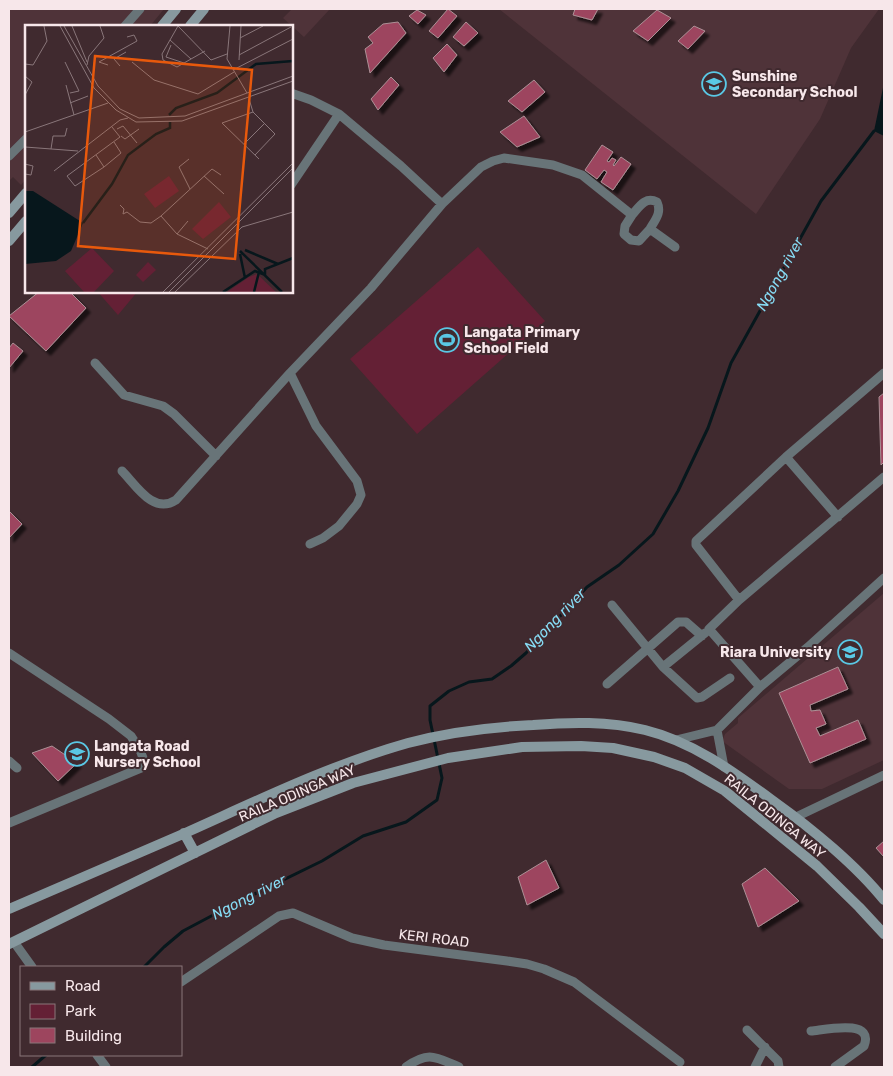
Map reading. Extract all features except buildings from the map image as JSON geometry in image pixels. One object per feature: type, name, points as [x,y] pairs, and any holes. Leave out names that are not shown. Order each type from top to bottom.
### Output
[{"type":"main road","points":[[163,25],[176,9]]},
{"type":"main road","points":[[191,25],[204,9]]},
{"type":"main road","points":[[9,213],[25,194]]},
{"type":"main road","points":[[9,241],[25,222]]},
{"type":"main road","name":"RAILA ODINGA WAY","points":[[9,909],[316,775],[368,755],[428,738],[466,731],[569,722],[626,726],[645,730],[676,740],[724,766],[796,817],[848,862],[884,900]]},
{"type":"main road","name":"RAILA ODINGA WAY","points":[[11,943],[276,813],[353,782],[448,758],[522,747],[580,746],[613,748],[637,753],[685,768],[725,791],[809,860],[859,907],[884,934]]},
{"type":"main road","points":[[184,833],[195,853]]},
{"type":"street","points":[[126,25],[140,9]]},
{"type":"street","points":[[292,93],[311,100],[339,114],[401,166],[442,204]]},
{"type":"street","points":[[292,184],[339,114]]},
{"type":"street","points":[[9,156],[25,140]]},
{"type":"street","points":[[122,470],[148,500],[160,505],[170,504],[176,500],[290,373],[371,288],[442,204],[481,167],[493,161],[504,158],[553,165],[582,175],[632,216]]},
{"type":"street","points":[[648,200],[657,202],[660,208],[650,229],[639,241],[631,240],[624,234],[625,226],[632,216],[648,200]]},
{"type":"street","points":[[650,229],[675,248]]},
{"type":"street","points":[[95,363],[124,395],[163,406],[174,414],[216,456]]},
{"type":"street","points":[[290,373],[316,426],[357,480],[361,495],[357,504],[339,526],[323,538],[310,544]]},
{"type":"street","points":[[739,600],[696,545],[696,541],[786,457],[884,374]]},
{"type":"street","points":[[786,457],[838,517]]},
{"type":"street","points":[[663,667],[706,633],[739,600],[884,477]]},
{"type":"street","points":[[676,740],[717,730],[760,687],[808,647],[884,578]]},
{"type":"street","points":[[612,606],[663,667],[697,698],[702,697],[730,678]]},
{"type":"street","points":[[607,684],[678,622],[682,621],[706,633],[760,687]]},
{"type":"street","points":[[9,653],[109,719],[131,736],[143,758],[141,768],[9,823]]},
{"type":"street","points":[[717,730],[724,766]]},
{"type":"street","points":[[9,761],[17,768]]},
{"type":"street","points":[[796,817],[884,775]]},
{"type":"street","name":"KERI ROAD","points":[[182,981],[279,916],[293,912],[352,938],[375,944],[507,961],[544,969],[574,982],[680,1062]]},
{"type":"street","points":[[11,943],[31,966]]},
{"type":"street","points":[[811,1031],[856,1028],[864,1034],[864,1046],[834,1067]]},
{"type":"street","points":[[747,1030],[778,1061],[779,1067]]},
{"type":"street","points":[[755,1067],[765,1048]]},
{"type":"street","points":[[100,1056],[106,1067]]},
{"type":"street","points":[[406,1067],[422,1057],[430,1056],[459,1067]]},
{"type":"shaded area","points":[[9,9],[164,9],[151,25],[25,25],[25,180],[21,185],[13,177],[9,181]]},
{"type":"shaded area","points":[[292,9],[330,9],[304,37],[283,18]]},
{"type":"shaded area","name":"Sunshine Secondary School","points":[[499,9],[879,9],[851,48],[820,119],[756,214]]},
{"type":"shaded area","points":[[884,83],[884,136],[874,131]]},
{"type":"shaded area","name":"Riara University","points":[[884,593],[884,760],[822,789],[789,789],[722,741],[725,734],[738,723],[738,718]]},
{"type":"green space","name":"Langata Primary School Field","points":[[478,247],[545,321],[417,434],[350,359]]},
{"type":"green space","points":[[98,292],[137,292],[118,315]]},
{"type":"waterway","name":"Ngong river","points":[[145,966],[183,931],[322,861],[363,836],[406,822],[437,800],[442,778],[430,720],[430,706],[449,691],[469,682],[492,679],[511,666],[526,653],[587,587],[619,565],[653,534],[678,491],[708,428],[731,363],[821,201],[874,131]]},
{"type":"waterway","name":"Ngong river","points":[[32,1067],[45,1056]]},
{"type":"place","name":"Sunshine Secondary School","points":[[714,84]]},
{"type":"place","name":"Langata Primary School Field","points":[[447,340]]},
{"type":"place","name":"Riara University","points":[[850,652]]},
{"type":"place","name":"Langata Road Nursery School","points":[[77,754]]}]
